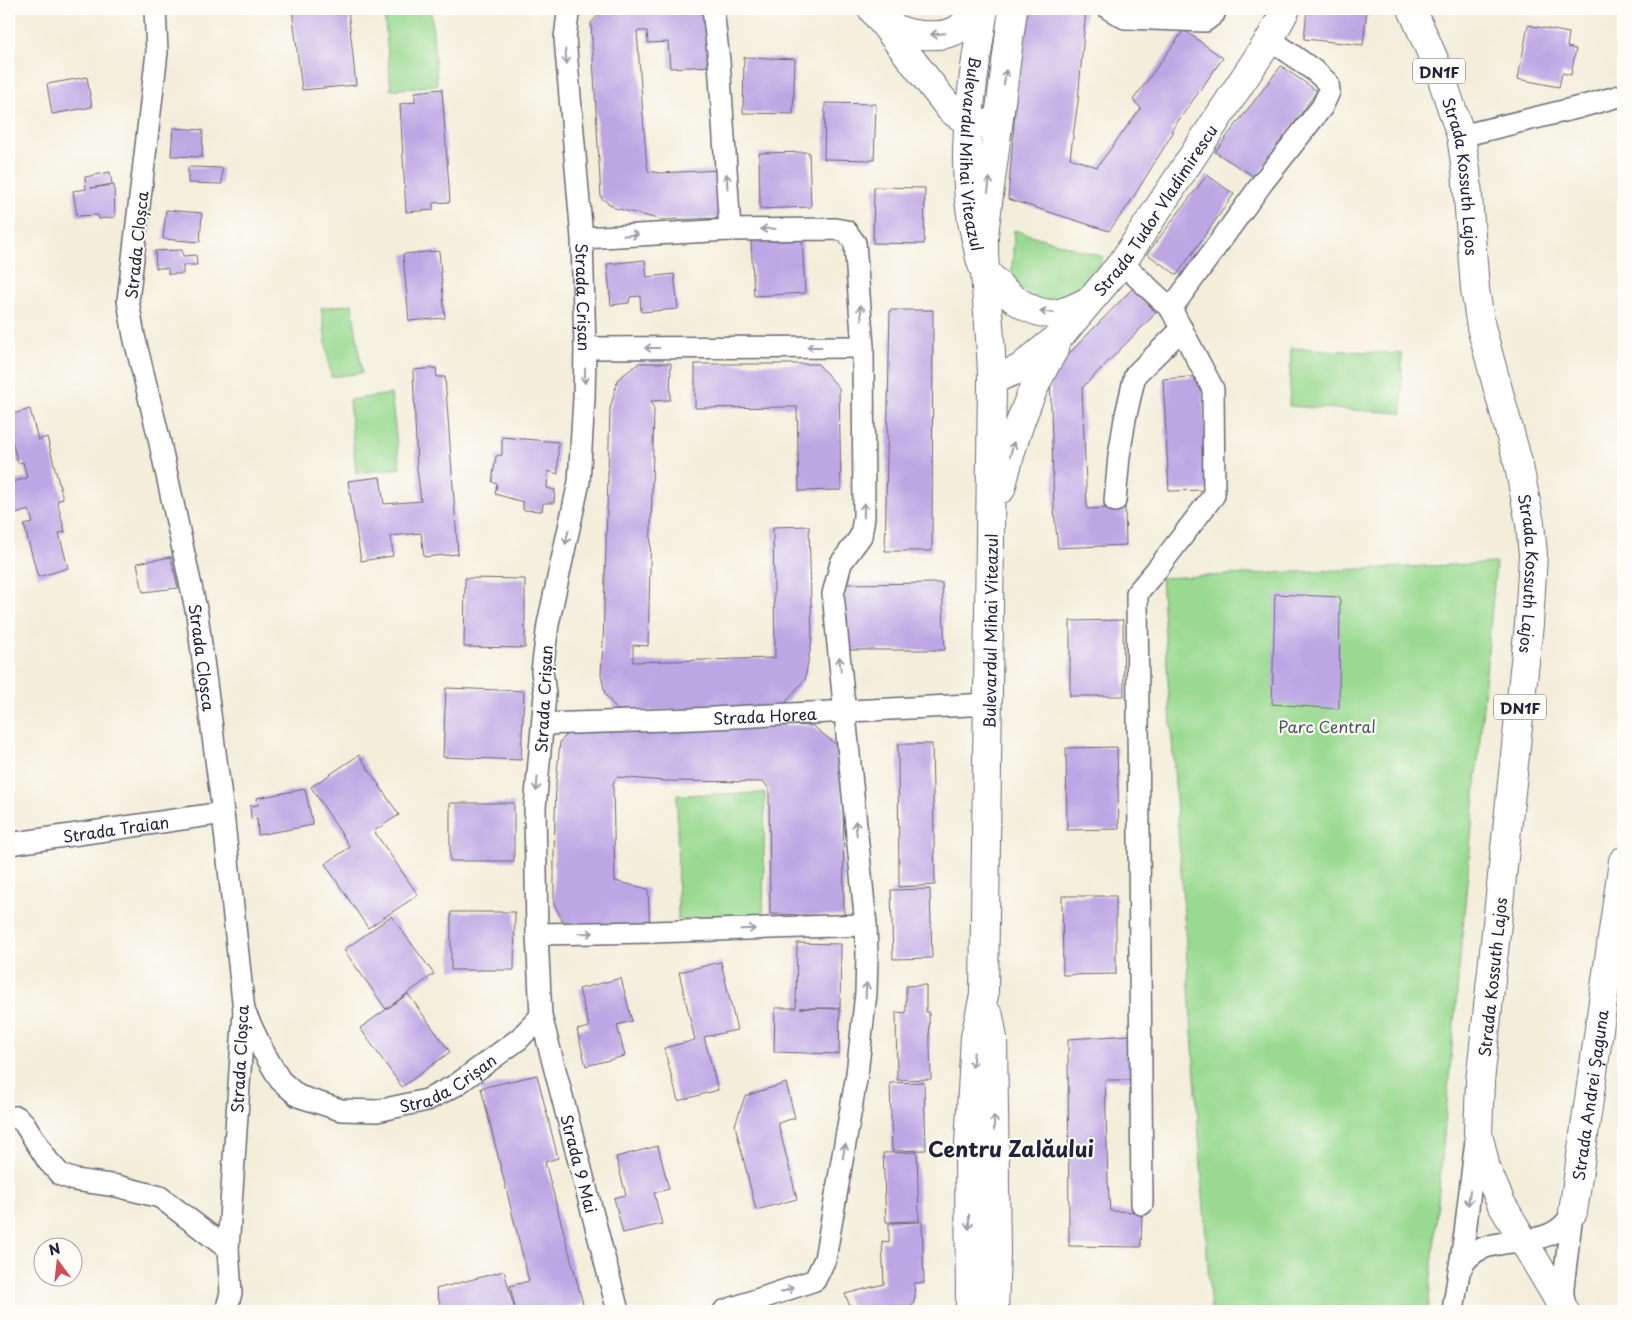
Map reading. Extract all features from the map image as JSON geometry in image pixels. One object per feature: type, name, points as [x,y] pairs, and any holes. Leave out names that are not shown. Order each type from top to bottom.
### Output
[{"type":"main road","points":[[874,11],[897,29],[931,35],[956,30],[968,21],[977,9]]},
{"type":"main road","name":"Bulevardul Mihai Viteazul","points":[[984,9],[968,121],[967,163],[971,220],[984,268]]},
{"type":"main road","name":"Bulevardul Mihai Viteazul","points":[[970,1311],[969,1145],[975,1038],[984,995],[989,704],[992,380],[984,268],[984,234],[1013,9]]},
{"type":"main road","name":"Strada Tudor Vladimirescu","points":[[992,380],[1019,369],[1063,333],[1122,263],[1270,39],[1286,9]]},
{"type":"main road","name":"Strada Kossuth Lajos","points":[[1412,9],[1440,73],[1460,136],[1466,170],[1475,289],[1481,326],[1519,466],[1530,523],[1533,555],[1529,624],[1480,1082],[1478,1114],[1480,1144],[1494,1189],[1566,1311]]},
{"type":"main road","points":[[874,11],[944,103],[957,116],[968,121],[997,125]]},
{"type":"main road","points":[[984,268],[1015,299],[1029,308],[1047,314],[1066,312],[1092,299]]},
{"type":"main road","points":[[991,548],[1012,445],[1025,405],[1063,333]]},
{"type":"main road","name":"Strada Andrei Șaguna","points":[[1573,1212],[1623,861]]},
{"type":"main road","name":"Bulevardul Mihai Viteazul","points":[[984,995],[993,1038],[996,1252],[994,1311]]},
{"type":"street","name":"Strada Cloșca","points":[[155,9],[157,52],[128,301],[134,336],[158,434],[197,614],[223,814],[244,1011],[238,1069],[228,1249],[232,1305]]},
{"type":"street","name":"Strada Crișan","points":[[244,1011],[263,1051],[280,1080],[298,1096],[341,1110],[377,1111],[427,1100],[456,1085],[519,1040],[542,1016],[537,934],[535,808],[545,694],[542,671],[548,624],[579,482],[584,398],[585,348],[582,238],[565,38],[568,14],[571,9]]},
{"type":"street","points":[[713,9],[719,61],[730,230]]},
{"type":"street","points":[[1109,9],[1125,18],[1204,21],[1214,14]]},
{"type":"street","points":[[1171,309],[1263,182],[1322,107],[1329,92],[1328,83],[1316,72],[1270,39]]},
{"type":"street","points":[[1460,136],[1580,108],[1623,95]]},
{"type":"street","points":[[582,238],[730,230],[835,228],[846,231],[855,243],[863,347],[864,517],[862,536],[841,563],[834,594],[866,925],[866,993],[858,1065],[825,1259],[815,1280],[724,1311]]},
{"type":"street","points":[[1122,263],[1171,309],[1213,389],[1214,495],[1137,593],[1142,1204]]},
{"type":"street","points":[[1115,501],[1120,447],[1135,375],[1182,329]]},
{"type":"street","points":[[585,348],[863,347]]},
{"type":"street","name":"Strada Horea","points":[[543,724],[845,712],[989,704]]},
{"type":"street","name":"Strada Traian","points":[[9,844],[223,814]]},
{"type":"street","points":[[537,934],[866,925]]},
{"type":"street","name":"Strada 9 Mai","points":[[542,1016],[618,1311]]},
{"type":"street","points":[[1453,1311],[1465,1233],[1478,1114]]},
{"type":"street","points":[[9,1117],[17,1118],[24,1123],[48,1161],[61,1175],[75,1180],[117,1186],[160,1197],[228,1249]]},
{"type":"street","points":[[1458,1273],[1469,1255],[1493,1245],[1554,1234],[1563,1227],[1573,1212]]},
{"type":"street","name":"Strada Andrei Șaguna","points":[[1566,1311],[1563,1287],[1573,1212]]},
{"type":"green space","points":[[384,9],[431,9],[437,85],[391,90]]},
{"type":"green space","points":[[1014,230],[1103,257],[1092,284],[1070,304],[1042,306],[1019,287],[1012,272]]},
{"type":"green space","points":[[352,304],[362,373],[331,377],[321,308]]},
{"type":"green space","points":[[1291,348],[1402,354],[1402,413],[1289,406]]},
{"type":"green space","points":[[391,394],[400,468],[356,473],[349,400]]},
{"type":"green space","name":"Parc Central","points":[[1496,563],[1428,1311],[1211,1311],[1161,578]]},
{"type":"green space","points":[[765,793],[763,917],[678,920],[677,795]]},
{"type":"building","points":[[292,9],[348,9],[356,85],[302,90]]},
{"type":"building","points":[[604,9],[646,9],[646,15],[707,11],[710,66],[670,68],[668,42],[648,43],[647,31],[637,31],[646,157],[648,171],[660,173],[721,170],[723,218],[662,220],[615,208],[601,198],[591,23]]},
{"type":"building","points":[[1023,9],[1086,9],[1078,101],[1070,158],[1097,167],[1141,108],[1133,100],[1184,30],[1223,58],[1171,131],[1174,131],[1128,206],[1109,231],[1008,199]]},
{"type":"building","points":[[1307,9],[1367,9],[1363,45],[1304,39]]},
{"type":"building","points":[[1528,25],[1569,33],[1567,47],[1576,49],[1571,75],[1562,73],[1559,87],[1518,79]]},
{"type":"building","points":[[744,57],[795,59],[793,114],[743,113]]},
{"type":"building","points":[[1281,66],[1317,91],[1256,178],[1215,152]]},
{"type":"building","points":[[87,77],[92,107],[52,114],[47,84]]},
{"type":"building","points":[[442,89],[450,202],[433,203],[433,210],[406,212],[400,104],[415,102],[415,92]]},
{"type":"building","points":[[825,103],[876,104],[874,160],[824,159]]},
{"type":"building","points":[[173,128],[203,130],[202,157],[171,156]]},
{"type":"building","points":[[809,152],[811,207],[760,209],[759,153]]},
{"type":"building","points":[[188,167],[222,168],[222,184],[188,183]]},
{"type":"building","points":[[110,172],[112,184],[91,188],[114,185],[115,217],[99,219],[98,215],[77,216],[73,191],[86,189],[85,177]]},
{"type":"building","points":[[1207,175],[1234,194],[1177,275],[1147,254]]},
{"type":"building","points":[[874,187],[925,188],[924,244],[873,243]]},
{"type":"building","points":[[166,210],[202,213],[200,242],[163,239]]},
{"type":"building","points":[[802,237],[805,293],[754,296],[751,240]]},
{"type":"building","points":[[182,250],[183,256],[196,255],[197,265],[183,265],[183,274],[168,274],[168,268],[156,268],[155,251]]},
{"type":"building","points":[[439,251],[445,318],[409,321],[403,254]]},
{"type":"building","points":[[645,260],[647,277],[674,274],[678,309],[641,312],[640,296],[630,297],[629,303],[611,305],[607,264]]},
{"type":"building","points":[[1134,287],[1156,313],[1082,388],[1087,509],[1125,507],[1126,545],[1058,548],[1054,510],[1050,373]]},
{"type":"building","points":[[890,310],[933,310],[932,551],[885,551]]},
{"type":"building","points":[[639,363],[671,363],[670,400],[651,401],[654,410],[648,646],[633,645],[633,662],[775,658],[773,527],[809,526],[812,639],[805,679],[782,707],[617,710],[605,694],[601,674],[610,409],[618,379]]},
{"type":"building","points":[[695,364],[818,364],[839,388],[841,490],[799,491],[797,407],[695,408]]},
{"type":"building","points":[[436,368],[437,377],[445,377],[458,554],[424,557],[421,533],[391,536],[393,556],[361,561],[348,481],[380,477],[384,504],[421,501],[417,469],[413,370]]},
{"type":"building","points":[[1202,376],[1209,490],[1169,491],[1163,379]]},
{"type":"building","points":[[30,409],[38,440],[47,437],[63,499],[57,501],[65,532],[59,533],[68,568],[38,577],[24,525],[33,523],[29,510],[9,516],[9,483],[27,478],[23,462],[18,463],[9,430],[9,415]]},
{"type":"building","points":[[502,437],[558,442],[558,474],[548,471],[547,488],[555,490],[554,503],[543,503],[542,511],[523,510],[523,502],[495,494],[497,484],[492,482],[496,456],[502,455]]},
{"type":"building","points":[[171,557],[178,588],[143,592],[137,563]]},
{"type":"building","points":[[465,578],[525,579],[525,648],[464,647]]},
{"type":"building","points":[[942,583],[945,650],[847,650],[844,584]]},
{"type":"building","points":[[1275,594],[1340,597],[1339,709],[1272,704]]},
{"type":"building","points":[[1123,620],[1124,696],[1070,696],[1070,621]]},
{"type":"building","points":[[446,688],[524,691],[521,760],[443,757]]},
{"type":"building","points":[[766,724],[813,726],[838,746],[843,789],[844,916],[770,914],[769,789],[764,782],[665,781],[617,777],[613,784],[615,881],[648,889],[650,929],[568,931],[554,904],[554,853],[556,783],[560,742],[572,728]]},
{"type":"building","points":[[898,744],[932,744],[935,885],[899,887]]},
{"type":"building","points":[[1117,747],[1119,829],[1067,830],[1066,748]]},
{"type":"building","points":[[359,755],[399,815],[374,831],[418,895],[368,928],[325,864],[350,847],[311,787]]},
{"type":"building","points":[[305,789],[313,825],[258,835],[257,818],[251,819],[250,806],[258,805],[257,798]]},
{"type":"building","points":[[450,803],[514,803],[514,861],[450,861]]},
{"type":"building","points":[[930,889],[932,958],[893,959],[891,890]]},
{"type":"building","points":[[1062,896],[1116,896],[1116,974],[1063,975]]},
{"type":"building","points":[[451,912],[515,912],[514,970],[451,970]]},
{"type":"building","points":[[391,916],[434,974],[386,1009],[344,950]]},
{"type":"building","points":[[797,943],[841,944],[840,1008],[800,1008],[840,1009],[839,1054],[774,1052],[775,1008],[796,1008]]},
{"type":"building","points":[[721,962],[737,1030],[704,1037],[718,1090],[678,1101],[664,1048],[695,1040],[679,972]]},
{"type":"building","points":[[621,978],[632,1021],[617,1025],[625,1056],[586,1066],[577,1030],[589,1027],[579,989]]},
{"type":"building","points":[[926,985],[926,1012],[929,1012],[931,1079],[897,1080],[896,1012],[906,1013],[906,986]]},
{"type":"building","points":[[408,994],[450,1052],[402,1087],[360,1028]]},
{"type":"building","points":[[1131,1035],[1133,1080],[1105,1080],[1108,1181],[1110,1211],[1142,1212],[1141,1247],[1069,1246],[1068,1039]]},
{"type":"building","points":[[537,1075],[558,1158],[545,1162],[583,1304],[556,1311],[516,1311],[510,1286],[529,1281],[481,1088]]},
{"type":"building","points":[[924,1082],[926,1150],[892,1151],[890,1083]]},
{"type":"building","points":[[786,1083],[795,1118],[778,1123],[797,1199],[756,1210],[735,1125],[745,1096]]},
{"type":"building","points":[[658,1146],[669,1189],[654,1193],[662,1224],[623,1233],[614,1198],[626,1195],[616,1157]]},
{"type":"building","points":[[917,1152],[919,1221],[886,1222],[883,1153]]},
{"type":"building","points":[[922,1222],[924,1283],[914,1283],[915,1298],[912,1307],[896,1311],[861,1311],[860,1309],[852,1311],[845,1294],[884,1284],[882,1241],[889,1242],[889,1223]]},
{"type":"building","points":[[504,1271],[515,1311],[442,1311],[436,1289]]},
{"type":"district","name":"Centru Zalăului","points":[[1011,1148]]}]
